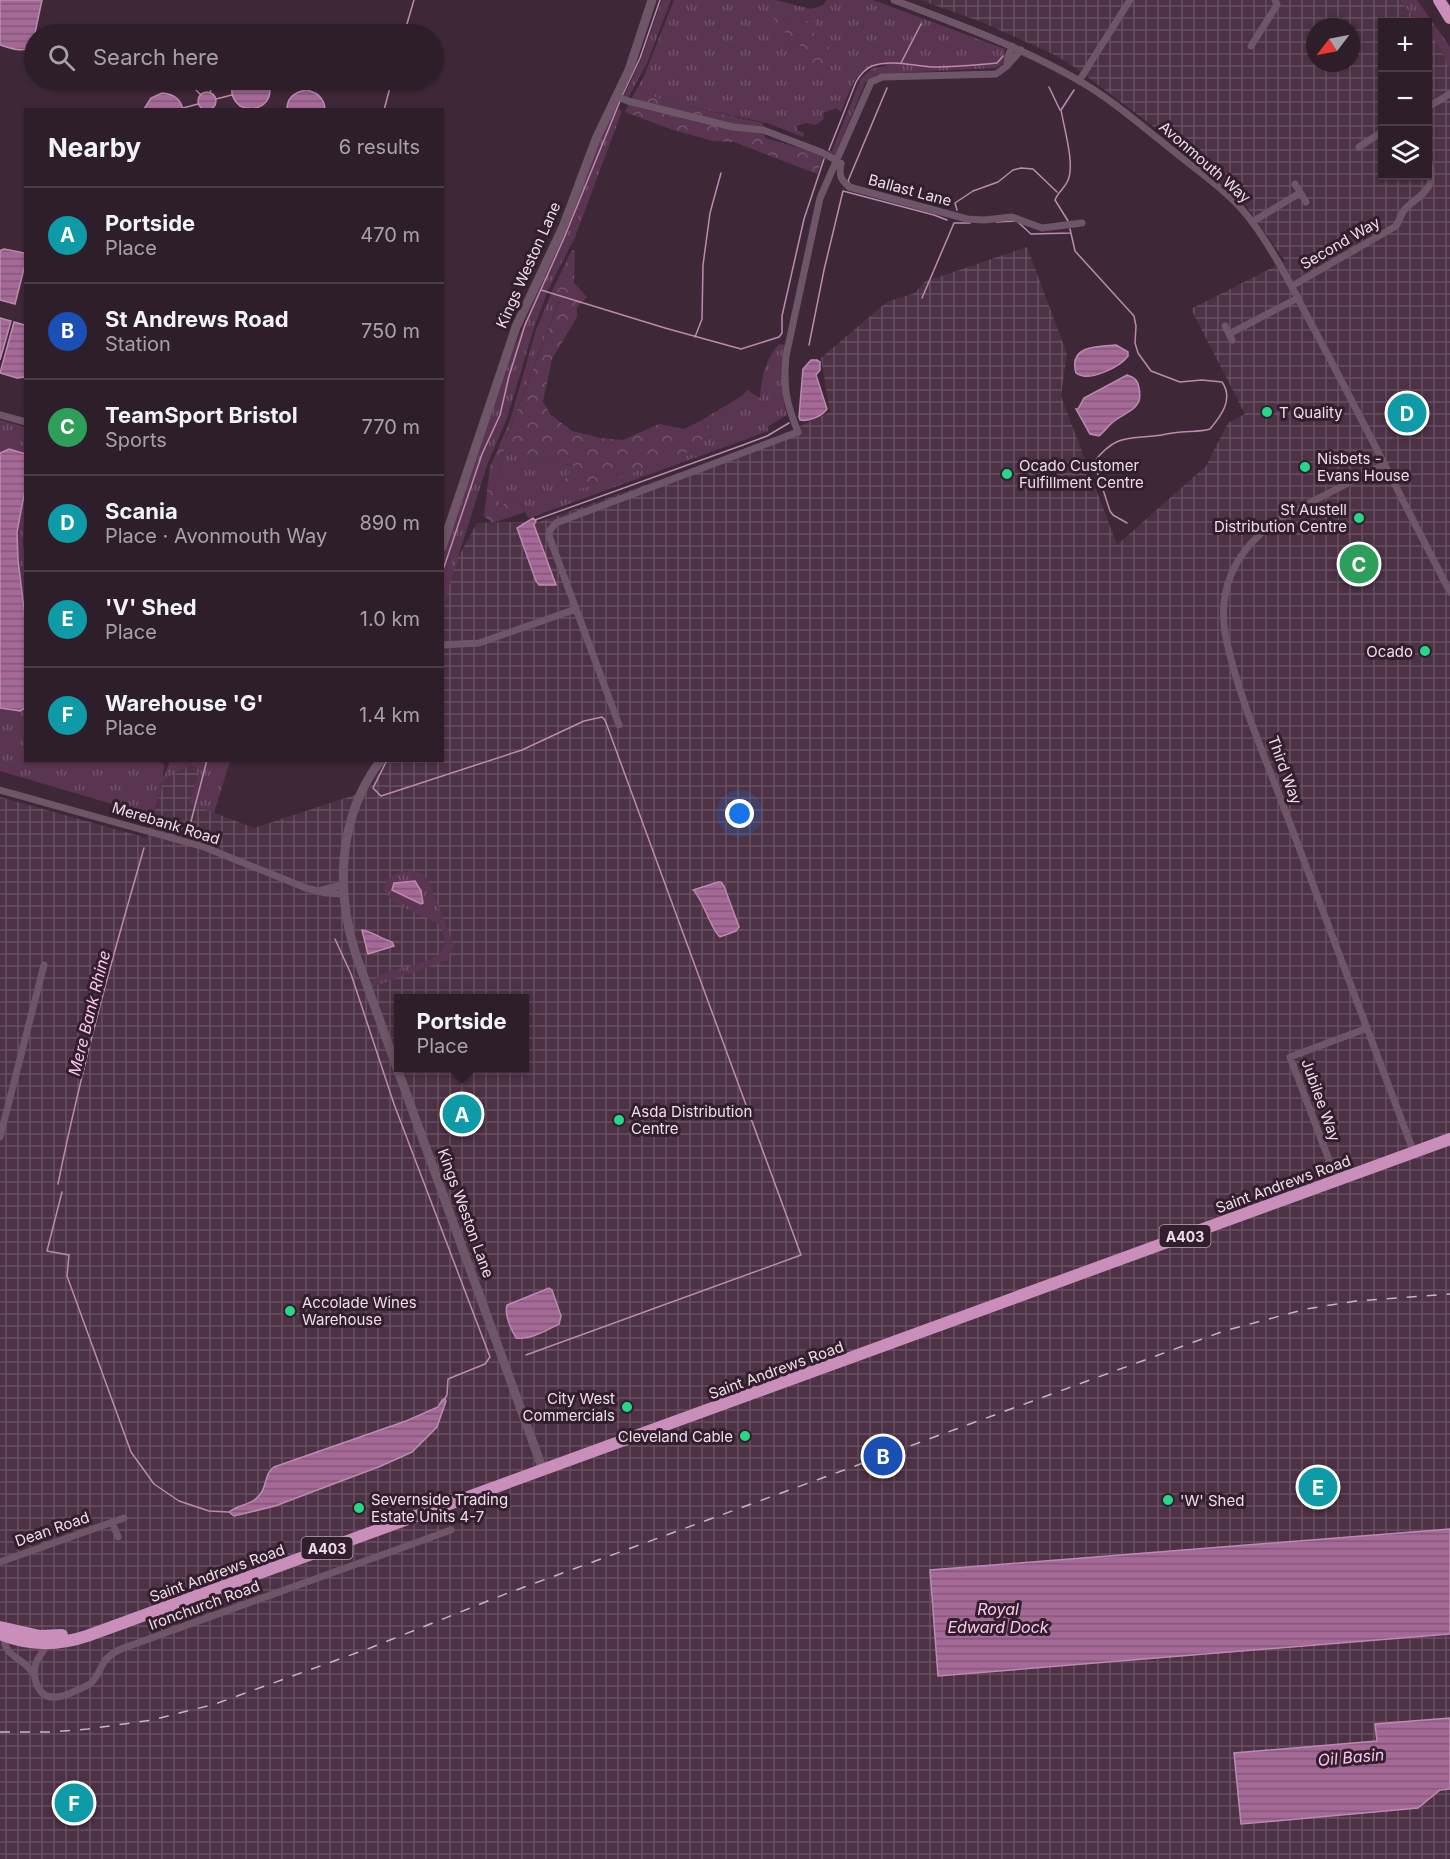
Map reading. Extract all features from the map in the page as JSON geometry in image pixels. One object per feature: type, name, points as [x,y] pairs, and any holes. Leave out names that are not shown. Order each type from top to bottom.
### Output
[{"type":"highway","points":[[1439,0],[1450,18]]},
{"type":"highway","name":"Saint Andrews Road","points":[[4,1631],[27,1643],[43,1640],[67,1642],[111,1628],[1450,1139]]},
{"type":"street","name":"Kings Weston Lane","points":[[444,539],[516,327],[563,227],[596,139],[629,70],[652,0]]},
{"type":"street","name":"Avonmouth Way","points":[[894,0],[1012,46],[1079,81],[1123,111],[1219,188],[1252,222],[1292,286],[1450,592]]},
{"type":"street","points":[[1079,81],[1130,0]]},
{"type":"street","points":[[1251,46],[1277,5],[1275,0]]},
{"type":"street","points":[[1007,66],[1012,46]]},
{"type":"street","points":[[619,725],[549,536],[550,530],[556,524],[798,432],[786,400],[784,383],[786,356],[820,198],[871,82],[882,77],[990,75],[1001,72],[1021,50]]},
{"type":"street","points":[[1432,105],[1450,94]]},
{"type":"street","points":[[616,96],[733,127],[763,130],[836,160]]},
{"type":"street","points":[[1359,147],[1378,135]]},
{"type":"street","name":"Ballast Lane","points":[[836,160],[841,163],[841,180],[849,187],[940,213],[984,220],[1012,217],[1034,227],[1042,228],[1082,223]]},
{"type":"street","name":"Second Way","points":[[1292,286],[1396,226],[1406,209],[1427,190],[1429,180]]},
{"type":"street","points":[[1295,184],[1306,202]]},
{"type":"street","points":[[1252,222],[1300,193]]},
{"type":"street","points":[[1225,326],[1231,337],[1298,298]]},
{"type":"street","points":[[0,415],[24,421]]},
{"type":"street","name":"Third Way","points":[[1385,464],[1286,514],[1263,530],[1248,545],[1236,565],[1226,588],[1223,606],[1225,630],[1236,673],[1365,1029],[1414,1153]]},
{"type":"street","points":[[444,645],[479,643],[576,609]]},
{"type":"street","name":"Kings Weston Lane","points":[[380,762],[370,775],[353,812],[345,847],[343,890],[345,918],[356,955],[394,1060]]},
{"type":"street","name":"Merebank Road","points":[[0,790],[204,847],[291,883],[326,893],[343,890]]},
{"type":"street","points":[[0,1137],[44,965]]},
{"type":"street","name":"Jubilee Way","points":[[1329,1160],[1290,1057],[1365,1029]]},
{"type":"street","name":"Kings Weston Lane","points":[[398,1072],[543,1470]]},
{"type":"street","name":"Dean Road","points":[[0,1562],[124,1518]]},
{"type":"street","name":"Dean Road","points":[[112,1522],[118,1537]]},
{"type":"street","name":"Ironchurch Road","points":[[35,1677],[36,1685],[44,1695],[55,1698],[62,1696],[90,1684],[104,1660],[121,1649],[451,1530]]},
{"type":"street","points":[[4,1631],[3,1644],[6,1650],[30,1668],[35,1677]]},
{"type":"street","points":[[22,1661],[38,1657],[44,1651],[43,1640]]},
{"type":"street","points":[[35,1677],[38,1657]]},
{"type":"shaded area","points":[[920,0],[1399,0],[1416,18],[1378,18],[1378,180],[1432,180],[1432,36],[1450,68],[1450,1859],[0,1859],[0,797],[147,838],[164,780],[190,765],[200,769],[189,803],[254,828],[367,791],[386,762],[444,762],[444,583],[477,523],[539,522],[764,443],[830,412],[821,358],[887,302],[915,293],[924,282],[1027,247],[1067,354],[1061,396],[1117,545],[1206,466],[1228,423],[1245,414],[1191,309],[1285,261],[1241,199],[1182,148],[1073,66],[1049,52],[979,21]]},
{"type":"green space","points":[[662,0],[671,0],[647,63],[627,100],[623,98],[641,59]]},
{"type":"green space","points":[[674,0],[775,0],[811,9],[823,5],[827,0],[873,0],[1005,49],[1005,62],[996,68],[877,74],[865,83],[834,157],[827,151],[832,151],[861,78],[873,68],[887,66],[882,63],[872,66],[859,75],[841,112],[836,108],[823,113],[824,119],[816,125],[806,123],[796,126],[797,130],[804,133],[803,137],[767,123],[668,102],[636,90],[644,76]],"holes":[[[776,6],[791,16],[790,21],[794,25],[801,24],[813,30],[814,36],[828,45],[829,69],[809,62],[810,53],[798,44],[787,41],[791,37],[778,26]]]},
{"type":"green space","points":[[1399,0],[1417,0],[1430,18],[1416,18]]},
{"type":"green space","points":[[776,5],[791,16],[790,21],[794,24],[801,24],[810,19],[815,23],[814,36],[828,45],[833,55],[827,73],[815,70],[809,62],[809,52],[798,44],[787,41],[790,37],[778,26],[772,15]]},
{"type":"green space","points":[[1432,21],[1450,47],[1450,68],[1434,38]]},
{"type":"green space","points":[[636,90],[668,102],[763,123],[765,138],[817,153],[823,157],[817,174],[734,142],[713,141],[673,130],[625,112]]},
{"type":"green space","points":[[614,105],[622,111],[575,237],[548,290],[533,331],[507,418],[487,465],[444,609],[446,544],[513,351]]},
{"type":"green space","points":[[572,250],[575,251],[574,283],[587,297],[577,307],[577,317],[552,359],[543,402],[551,415],[572,431],[601,438],[623,440],[659,424],[684,429],[702,420],[713,430],[712,436],[697,442],[696,449],[603,484],[568,491],[565,479],[574,466],[526,457],[506,439],[559,302],[553,289]]},
{"type":"green space","points":[[553,289],[559,301],[506,438],[526,457],[574,466],[697,442],[712,436],[712,430],[702,420],[743,395],[747,390],[760,398],[765,370],[770,356],[779,344],[786,345],[782,380],[787,415],[767,427],[769,431],[538,515],[528,518],[518,497],[496,510],[493,496],[504,450],[499,446],[510,421],[536,330]]},
{"type":"green space","points":[[0,420],[24,427],[24,454],[4,451],[0,453]]},
{"type":"green space","points":[[499,446],[504,450],[493,496],[496,510],[518,497],[525,512],[492,523],[484,516],[490,467]]},
{"type":"green space","points":[[24,494],[24,612],[19,585],[17,553]]},
{"type":"green space","points":[[0,708],[20,711],[24,709],[24,762],[162,762],[164,777],[170,762],[230,762],[214,813],[189,803],[200,769],[190,765],[164,780],[153,816],[0,771]]},
{"type":"green space","points":[[411,871],[423,874],[428,880],[454,946],[447,960],[372,987],[371,984],[379,977],[391,971],[420,964],[442,951],[445,940],[440,925],[398,904],[386,892],[385,886],[388,878]]},
{"type":"water","points":[[0,0],[42,0],[37,24],[24,24],[24,50],[0,45]]},
{"type":"water","points":[[232,90],[270,90],[270,93],[264,104],[254,108],[240,106]]},
{"type":"water","points":[[306,90],[313,92],[319,96],[325,108],[287,108],[292,96]]},
{"type":"water","points":[[207,92],[215,98],[215,104],[212,108],[202,108],[198,101],[201,95]]},
{"type":"water","points":[[162,93],[170,94],[176,97],[183,108],[145,108],[151,98]]},
{"type":"water","points":[[1,250],[24,253],[24,269],[15,304],[0,300]]},
{"type":"water","points":[[0,318],[11,321],[0,360]]},
{"type":"water","points":[[14,322],[24,325],[24,377],[17,378],[0,373]]},
{"type":"water","points":[[1116,345],[1128,352],[1128,356],[1118,365],[1096,375],[1081,376],[1076,373],[1076,357],[1080,353],[1093,347]]},
{"type":"water","points":[[811,360],[820,362],[820,370],[816,375],[827,409],[815,418],[800,420],[803,369]]},
{"type":"water","points":[[1127,375],[1135,379],[1138,385],[1140,395],[1136,406],[1113,422],[1099,436],[1090,434],[1076,409],[1084,398]]},
{"type":"water","points":[[9,449],[24,453],[24,495],[17,532],[24,609],[24,709],[20,711],[0,708],[0,453]]},
{"type":"water","points":[[533,518],[536,521],[534,525],[556,585],[539,585],[536,581],[517,528]]},
{"type":"water","points":[[415,881],[421,891],[423,903],[421,904],[392,890],[394,883]]},
{"type":"water","points":[[718,882],[724,886],[739,927],[736,931],[720,937],[693,890]]},
{"type":"water","points":[[362,930],[392,942],[394,946],[368,954]]},
{"type":"water","points":[[549,1288],[552,1290],[561,1316],[559,1324],[533,1336],[516,1338],[507,1317],[507,1305]]},
{"type":"water","points":[[445,1399],[437,1427],[412,1452],[275,1506],[234,1516],[229,1512],[258,1497],[269,1472],[274,1467],[406,1421],[438,1407]]},
{"type":"water","name":"Royal Edward Dock","points":[[1450,1529],[1450,1634],[938,1676],[930,1570]]},
{"type":"water","name":"Oil Basin","points":[[1450,1718],[1450,1789],[1440,1790],[1418,1808],[1241,1824],[1234,1753],[1377,1741],[1375,1724]]},
{"type":"waterway","name":"Mere Bank Rhine","points":[[407,24],[414,0]]},
{"type":"waterway","points":[[622,96],[640,58],[660,0]]},
{"type":"waterway","points":[[901,63],[921,24]]},
{"type":"waterway","points":[[829,150],[856,82],[869,67],[887,63],[932,67],[997,63],[1003,56]]},
{"type":"waterway","points":[[1049,87],[1060,110]]},
{"type":"waterway","points":[[850,184],[848,181],[887,88]]},
{"type":"waterway","points":[[196,90],[201,95]]},
{"type":"waterway","name":"Mere Bank Rhine","points":[[385,108],[389,90]]},
{"type":"waterway","points":[[1068,221],[1055,200],[1067,183],[1070,173],[1070,156],[1061,110],[1074,90]]},
{"type":"waterway","points":[[216,99],[232,95]]},
{"type":"waterway","points":[[444,567],[482,454],[500,415],[525,325],[564,238],[620,101]]},
{"type":"waterway","points":[[183,108],[198,104]]},
{"type":"waterway","points":[[541,290],[741,349],[779,337],[782,333],[782,316],[804,219],[824,159]]},
{"type":"waterway","points":[[957,210],[955,203],[973,191],[998,182],[1013,170],[1021,168],[1033,169],[1057,192]]},
{"type":"waterway","points":[[695,337],[702,319],[703,265],[710,213],[721,173]]},
{"type":"waterway","points":[[809,345],[843,191],[947,220]]},
{"type":"waterway","points":[[996,222],[1015,221]]},
{"type":"waterway","points":[[922,298],[954,223],[970,223]]},
{"type":"waterway","points":[[1019,223],[1031,234],[1070,233]]},
{"type":"waterway","points":[[1070,229],[1075,251],[1134,316],[1135,343],[1138,353],[1151,371],[1180,382],[1202,380],[1222,382],[1227,395],[1225,407],[1210,429],[1125,439],[1110,446],[1094,462],[1110,511],[1127,523]]},
{"type":"waterway","points":[[535,520],[767,436],[789,423]]},
{"type":"waterway","points":[[386,762],[373,788],[381,796],[522,750],[584,721],[602,717],[605,720],[801,1255],[526,1355]]},
{"type":"waterway","name":"Mere Bank Rhine","points":[[189,829],[206,762]]},
{"type":"waterway","name":"Mere Bank Rhine","points":[[58,1184],[98,1015],[144,848]]},
{"type":"waterway","points":[[335,939],[351,974],[394,1104],[490,1357],[485,1364],[448,1379],[447,1395],[443,1401]]},
{"type":"waterway","points":[[62,1192],[47,1251],[69,1255],[67,1276],[131,1452],[154,1484],[179,1501],[209,1511],[228,1512]]},
{"type":"railway","points":[[0,1732],[88,1729],[152,1720],[215,1704],[370,1648],[508,1593],[1224,1331],[1306,1309],[1356,1301],[1450,1294]]},
{"type":"place","name":"T Quality","points":[[1267,412]]},
{"type":"place","name":"Scania","points":[[1407,413]]},
{"type":"place","name":"Nisbets - Evans House","points":[[1305,467]]},
{"type":"place","name":"Ocado Customer Fulfillment Centre","points":[[1007,474]]},
{"type":"place","name":"St Austell Distribution Centre","points":[[1359,518]]},
{"type":"place","name":"TeamSport Bristol","points":[[1359,564]]},
{"type":"place","name":"Ocado","points":[[1425,651]]},
{"type":"place","name":"Portside","points":[[462,1114]]},
{"type":"place","name":"Asda Distribution Centre","points":[[619,1120]]},
{"type":"place","name":"Accolade Wines Warehouse","points":[[290,1311]]},
{"type":"place","name":"City West Commercials","points":[[627,1407]]},
{"type":"place","name":"Cleveland Cable","points":[[745,1436]]},
{"type":"place","name":"St Andrews Road","points":[[883,1456]]},
{"type":"place","name":"'V' Shed","points":[[1318,1487]]},
{"type":"place","name":"'W' Shed","points":[[1168,1500]]},
{"type":"place","name":"Severnside Trading Estate Units 4-7","points":[[359,1508]]},
{"type":"place","name":"Warehouse 'G'","points":[[74,1803]]}]
